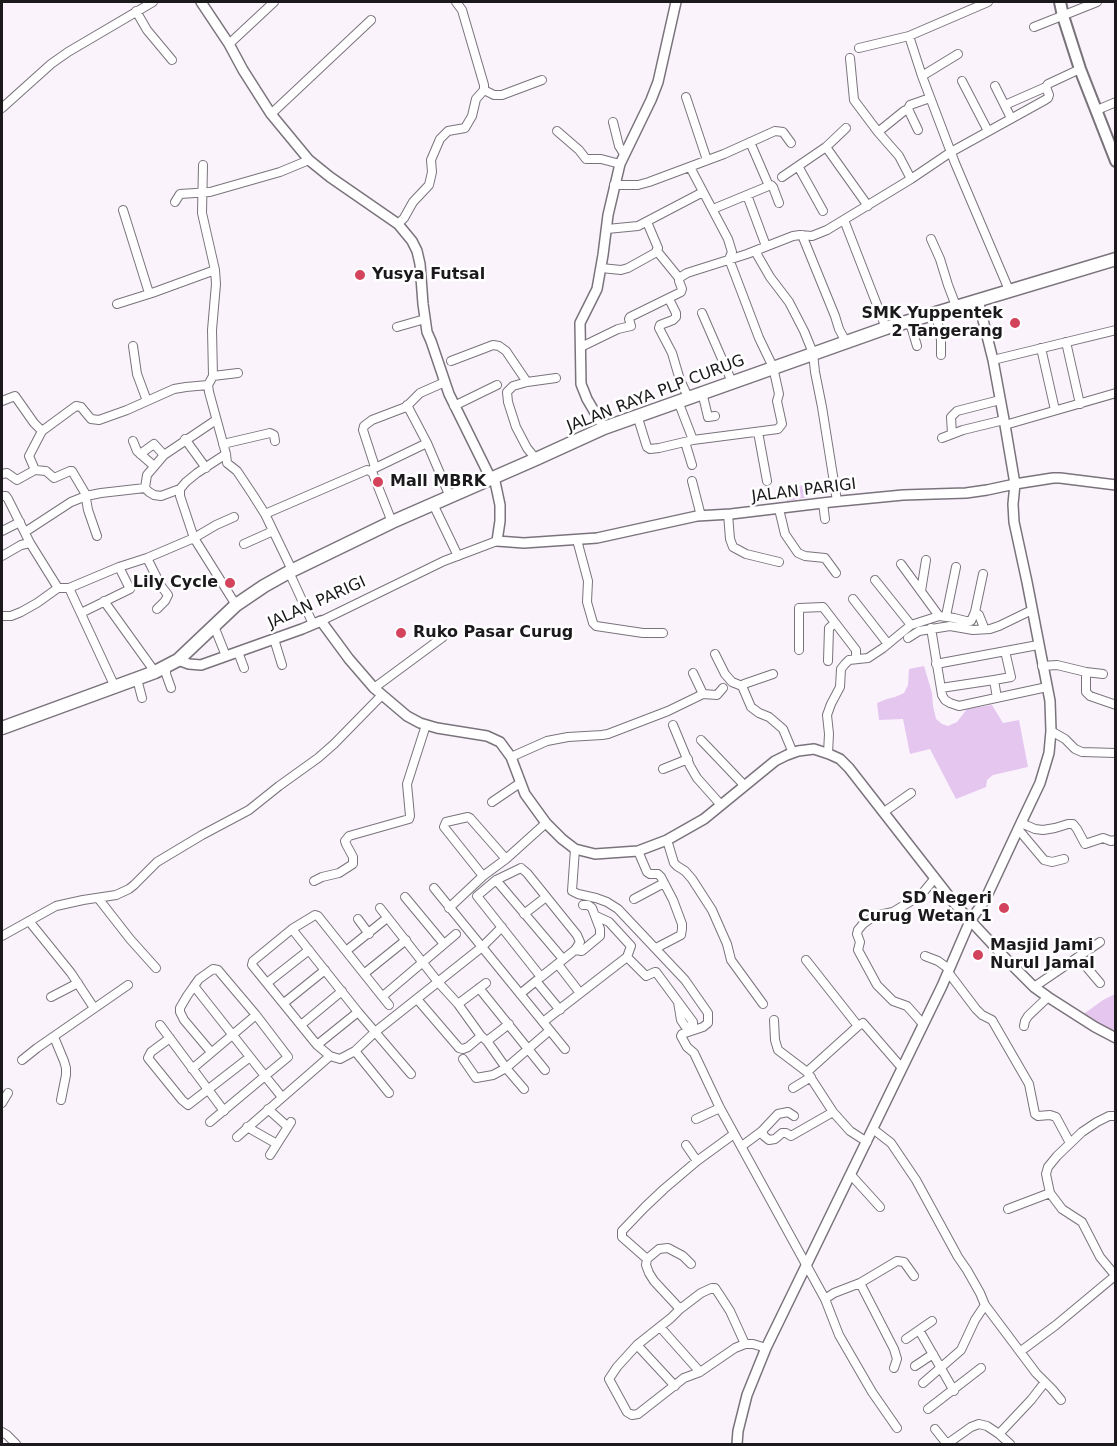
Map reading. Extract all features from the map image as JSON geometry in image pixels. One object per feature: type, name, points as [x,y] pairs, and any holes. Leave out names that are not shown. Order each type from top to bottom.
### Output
[{"type":"main road","points":[[1061,2],[1063,16],[1080,69],[1116,161]]},
{"type":"main road","name":"JALAN RAYA PLP CURUG","points":[[166,666],[236,605],[290,571],[392,522],[604,428],[886,328],[1116,259]]},
{"type":"main road","points":[[2,728],[138,679],[166,666]]},
{"type":"street","points":[[2,108],[51,64],[87,40],[153,2]]},
{"type":"street","points":[[201,2],[272,114],[309,160],[398,224],[412,241],[420,264],[427,332],[454,406],[493,478],[500,505],[497,541]]},
{"type":"street","points":[[229,44],[274,2]]},
{"type":"street","points":[[458,2],[462,9],[484,90]]},
{"type":"street","points":[[604,428],[581,384],[580,323],[597,289],[614,185],[620,164],[658,82],[676,2]]},
{"type":"street","points":[[859,48],[909,36],[988,2]]},
{"type":"street","points":[[1034,27],[1097,2]]},
{"type":"street","points":[[136,11],[147,30],[172,60]]},
{"type":"street","points":[[272,114],[371,20]]},
{"type":"street","points":[[909,36],[951,152],[1009,290]]},
{"type":"street","points":[[922,76],[958,54]]},
{"type":"street","points":[[850,58],[854,100],[899,156],[911,179]]},
{"type":"street","points":[[1005,105],[1080,69]]},
{"type":"street","points":[[484,90],[502,95],[542,80]]},
{"type":"street","points":[[962,81],[988,131]]},
{"type":"street","points":[[995,86],[1011,118]]},
{"type":"street","points":[[679,278],[687,273],[794,236],[819,234],[868,206],[951,152],[1048,98],[1046,87]]},
{"type":"street","points":[[398,224],[413,202],[429,185],[432,172],[431,160],[440,139],[448,131],[465,128],[472,116],[476,99],[484,90]]},
{"type":"street","points":[[686,97],[707,160]]},
{"type":"street","points":[[878,132],[910,105],[930,98]]},
{"type":"street","points":[[1097,110],[1116,102]]},
{"type":"street","points":[[908,109],[918,130]]},
{"type":"street","points":[[613,122],[619,146],[624,154]]},
{"type":"street","points":[[782,177],[826,147],[846,128]]},
{"type":"street","points":[[557,131],[586,159],[602,159],[620,164]]},
{"type":"street","points":[[614,185],[638,185],[690,167],[775,131],[780,131],[791,143]]},
{"type":"street","points":[[750,142],[779,203]]},
{"type":"street","points":[[826,147],[868,206]]},
{"type":"street","points":[[175,202],[180,194],[203,193],[280,172],[309,160]]},
{"type":"street","points":[[203,165],[202,213],[215,270],[216,296],[212,330],[213,376],[208,385],[208,392],[227,463],[237,471],[265,514],[290,571],[317,623],[374,688],[407,716],[426,725],[487,736],[500,742],[510,757],[525,794],[546,823],[575,849],[594,854],[639,851],[667,840],[704,819],[775,761],[793,753],[814,749],[828,753],[845,763],[970,921],[1034,987],[1116,1038]]},
{"type":"street","points":[[798,166],[824,211]]},
{"type":"street","points":[[637,415],[649,448],[777,429],[782,424],[773,367],[759,338],[729,259],[732,252],[730,244],[690,167]]},
{"type":"street","points":[[713,209],[769,186]]},
{"type":"street","points":[[607,229],[638,226],[704,192]]},
{"type":"street","points":[[747,195],[766,246]]},
{"type":"street","points":[[123,210],[149,293]]},
{"type":"street","points":[[844,220],[886,328]]},
{"type":"street","points":[[581,346],[618,329],[631,326],[630,317],[682,291],[679,278],[657,251],[658,248],[647,222]]},
{"type":"street","points":[[802,235],[846,342]]},
{"type":"street","points":[[931,239],[956,306]]},
{"type":"street","points":[[755,250],[766,271],[789,302],[813,353],[837,501]]},
{"type":"street","points":[[601,268],[621,270],[641,262],[657,251]]},
{"type":"street","points":[[117,304],[215,270]]},
{"type":"street","points":[[669,298],[676,316],[674,320],[659,327],[672,353],[680,380],[692,465]]},
{"type":"street","points":[[737,1444],[747,1395],[766,1348],[949,971],[970,921],[985,900],[1040,783],[1049,753],[1052,731],[1047,687],[1014,522],[1015,484],[993,360],[978,300]]},
{"type":"street","points":[[938,312],[941,355]]},
{"type":"street","points":[[702,313],[732,382]]},
{"type":"street","points":[[397,327],[425,319]]},
{"type":"street","points":[[913,320],[911,327],[917,346]]},
{"type":"street","points":[[993,360],[1116,330]]},
{"type":"street","points":[[1066,342],[1080,404]]},
{"type":"street","points":[[133,346],[137,374],[147,401]]},
{"type":"street","points":[[452,361],[492,346],[499,346],[506,351],[527,382]]},
{"type":"street","points":[[1041,348],[1055,410]]},
{"type":"street","points":[[213,376],[238,373]]},
{"type":"street","points":[[536,459],[527,448],[516,427],[506,396],[513,386],[556,378]]},
{"type":"street","points":[[392,522],[373,474],[364,426],[372,420],[407,405],[425,390],[445,382]]},
{"type":"street","points":[[35,470],[29,456],[42,432],[76,406],[81,407],[91,418],[99,420],[174,389],[208,385]]},
{"type":"street","points":[[454,406],[496,385]]},
{"type":"street","points":[[702,392],[708,417],[716,416]]},
{"type":"street","points":[[942,438],[1116,393]]},
{"type":"street","points":[[2,401],[14,395],[42,432]]},
{"type":"street","points":[[952,434],[951,417],[957,411],[1000,400]]},
{"type":"street","points":[[407,405],[427,443],[450,497]]},
{"type":"street","points":[[145,488],[147,475],[164,455],[216,420]]},
{"type":"street","points":[[758,432],[767,481]]},
{"type":"street","points":[[223,444],[270,433],[274,435],[275,441]]},
{"type":"street","points":[[185,439],[206,468]]},
{"type":"street","points":[[133,441],[137,451],[154,466]]},
{"type":"street","points":[[265,514],[427,443]]},
{"type":"street","points":[[140,454],[154,444],[164,455]]},
{"type":"street","points":[[145,488],[154,495],[161,496],[180,489],[191,477],[226,454]]},
{"type":"street","points":[[2,474],[7,474],[17,480],[35,470],[46,471],[54,478],[71,470],[86,496],[97,536]]},
{"type":"street","name":"JALAN PARIGI","points":[[166,666],[201,665],[317,623],[414,575],[497,541],[524,543],[577,540],[610,536],[682,518],[903,495],[966,493],[1060,478],[1116,485]]},
{"type":"street","points":[[692,481],[701,516]]},
{"type":"street","points":[[25,532],[70,502],[86,496],[145,488]]},
{"type":"street","points":[[180,489],[180,496],[194,538],[236,605]]},
{"type":"street","points":[[2,496],[7,497],[30,543],[58,588]]},
{"type":"street","points":[[822,503],[825,519]]},
{"type":"street","points":[[433,504],[458,556]]},
{"type":"street","points":[[779,509],[785,534],[798,554],[825,558],[836,573]]},
{"type":"street","points":[[728,514],[733,547],[746,554],[778,562]]},
{"type":"street","points":[[2,616],[11,616],[21,612],[58,588],[69,588],[147,558],[194,538],[234,517]]},
{"type":"street","points":[[2,531],[20,522]]},
{"type":"street","points":[[244,544],[273,531]]},
{"type":"street","points":[[577,540],[588,581],[587,602],[593,624],[643,633],[663,633]]},
{"type":"street","points":[[2,556],[21,545],[30,543]]},
{"type":"street","points":[[147,558],[168,595],[157,609]]},
{"type":"street","points":[[921,591],[926,560]]},
{"type":"street","points":[[902,564],[943,616]]},
{"type":"street","points":[[81,613],[130,589],[119,567]]},
{"type":"street","points":[[943,616],[956,567]]},
{"type":"street","points":[[828,753],[828,709],[840,687],[841,669],[849,660],[868,658],[911,626],[943,616],[971,621],[983,574]]},
{"type":"street","points":[[875,580],[911,626]]},
{"type":"street","points":[[69,588],[116,687]]},
{"type":"street","points":[[853,599],[888,644]]},
{"type":"street","points":[[104,602],[166,666],[171,688]]},
{"type":"street","points":[[799,650],[799,608],[823,607],[856,650],[856,658]]},
{"type":"street","points":[[909,638],[920,631],[931,628],[950,626],[973,630],[990,629],[1032,610]]},
{"type":"street","points":[[975,612],[980,615],[983,625]]},
{"type":"street","points":[[828,661],[829,628],[835,623]]},
{"type":"street","points":[[214,626],[226,656]]},
{"type":"street","points":[[931,628],[940,688],[945,700],[950,703],[959,706],[1047,687]]},
{"type":"street","points":[[374,688],[443,637]]},
{"type":"street","points":[[274,639],[282,665]]},
{"type":"street","points":[[936,664],[1038,645]]},
{"type":"street","points":[[940,688],[1011,677],[1005,651]]},
{"type":"street","points":[[238,652],[244,668]]},
{"type":"street","points":[[715,654],[725,674],[732,682],[742,686],[751,707],[769,717],[783,729],[793,753]]},
{"type":"street","points":[[1042,666],[1057,665],[1103,674]]},
{"type":"street","points":[[1086,672],[1086,692],[1090,696],[1116,705]]},
{"type":"street","points":[[693,673],[703,694]]},
{"type":"street","points":[[742,686],[773,674]]},
{"type":"street","points":[[138,679],[142,698]]},
{"type":"street","points":[[994,681],[997,698]]},
{"type":"street","points":[[510,757],[548,741],[608,734],[668,711],[703,694],[717,695],[723,688]]},
{"type":"street","points":[[2,936],[56,906],[123,892],[134,885],[157,862],[249,810],[318,758],[382,695]]},
{"type":"street","points":[[314,881],[339,873],[353,864],[353,857],[345,841],[349,837],[409,819],[407,784],[426,725]]},
{"type":"street","points":[[673,725],[697,778],[721,805]]},
{"type":"street","points":[[1052,731],[1082,752],[1116,753]]},
{"type":"street","points":[[701,740],[744,785]]},
{"type":"street","points":[[663,769],[688,759]]},
{"type":"street","points":[[492,802],[520,783]]},
{"type":"street","points":[[884,812],[911,793]]},
{"type":"street","points":[[483,876],[444,827],[446,822],[470,818],[506,859]]},
{"type":"street","points":[[449,908],[546,823]]},
{"type":"street","points":[[1019,826],[1043,830],[1073,824],[1085,844],[1103,838],[1116,840]]},
{"type":"street","points":[[1019,826],[1042,859],[1052,862],[1064,859]]},
{"type":"street","points":[[667,840],[674,862],[686,871],[712,910],[727,944],[731,960],[763,1004]]},
{"type":"street","points":[[575,849],[572,891],[597,898],[618,909],[685,980],[708,1013],[708,1023],[681,1036],[687,1047],[694,1053],[720,1108],[825,1299],[839,1335],[872,1392],[897,1428]]},
{"type":"street","points":[[639,851],[647,872],[659,874],[664,883],[682,929],[681,935],[656,948]]},
{"type":"street","points":[[520,994],[538,979],[562,963],[580,942],[521,868],[496,880],[477,896],[502,927],[538,979],[560,1010]]},
{"type":"street","points":[[923,1024],[907,1006],[893,1001],[877,985],[858,950],[860,942],[856,934],[863,924],[874,916],[893,912],[921,895],[935,878]]},
{"type":"street","points":[[496,880],[562,963],[580,993]]},
{"type":"street","points":[[634,899],[664,883]]},
{"type":"street","points":[[434,888],[565,1049]]},
{"type":"street","points":[[405,897],[444,944]]},
{"type":"street","points":[[524,914],[546,897]]},
{"type":"street","points":[[98,898],[156,968]]},
{"type":"street","points":[[583,904],[590,906],[596,916],[600,936]]},
{"type":"street","points":[[380,908],[524,1089]]},
{"type":"street","points":[[389,1005],[315,915],[292,929],[252,962],[252,965],[317,1045],[330,1056],[340,1059],[355,1051],[375,1032],[482,947],[502,927]]},
{"type":"street","points":[[543,1022],[627,957],[631,946],[613,925],[596,916]]},
{"type":"street","points":[[346,951],[387,918]]},
{"type":"street","points":[[358,919],[369,934]]},
{"type":"street","points":[[29,921],[78,983],[94,1008]]},
{"type":"street","points":[[575,950],[582,951],[613,925]]},
{"type":"street","points":[[292,929],[411,1074]]},
{"type":"street","points":[[383,996],[456,934]]},
{"type":"street","points":[[365,973],[406,940]]},
{"type":"street","points":[[1034,987],[1100,942]]},
{"type":"street","points":[[267,983],[309,950]]},
{"type":"street","points":[[627,957],[646,976],[656,972],[678,1002]]},
{"type":"street","points":[[926,957],[938,961],[949,971],[976,1009],[992,1020],[1029,1084],[1035,1114],[1056,1117],[1070,1143]]},
{"type":"street","points":[[1078,957],[1100,983]]},
{"type":"street","points":[[807,960],[858,1026]]},
{"type":"street","points":[[210,1122],[288,1055],[216,969],[203,976],[180,1008],[184,1020],[211,1052]]},
{"type":"street","points":[[284,1003],[325,970]]},
{"type":"street","points":[[51,997],[78,983]]},
{"type":"street","points":[[22,1060],[128,985]]},
{"type":"street","points":[[458,1004],[483,985],[509,1024],[545,1070]]},
{"type":"street","points":[[194,986],[282,1097]]},
{"type":"street","points":[[301,1025],[342,991]]},
{"type":"street","points":[[1024,1026],[1028,1016],[1048,997]]},
{"type":"street","points":[[417,999],[459,1048],[468,1047],[509,1024]]},
{"type":"street","points":[[317,1045],[358,1012]]},
{"type":"street","points":[[192,1069],[256,1015]]},
{"type":"street","points":[[774,1020],[778,1050],[809,1074],[833,1112],[850,1131],[867,1142]]},
{"type":"street","points":[[794,1088],[858,1026],[865,1024],[902,1068]]},
{"type":"street","points":[[160,1025],[224,1111]]},
{"type":"street","points":[[463,1059],[476,1078],[487,1077],[506,1068],[549,1031]]},
{"type":"street","points":[[54,1037],[66,1068],[61,1100]]},
{"type":"street","points":[[170,1038],[149,1055],[150,1060],[188,1105],[250,1057]]},
{"type":"street","points":[[355,1051],[389,1093]]},
{"type":"street","points":[[237,1137],[330,1056]]},
{"type":"street","points":[[2,1103],[8,1093]]},
{"type":"street","points":[[696,1119],[720,1108]]},
{"type":"street","points":[[268,1109],[290,1124],[270,1155]]},
{"type":"street","points":[[742,1146],[780,1113],[788,1112],[794,1116]]},
{"type":"street","points":[[762,1131],[769,1140],[775,1139],[782,1133],[791,1136],[833,1112]]},
{"type":"street","points":[[1020,1351],[1065,1318],[1115,1275],[1100,1257],[1082,1222],[1062,1209],[1050,1193],[1046,1174],[1048,1167],[1082,1132],[1109,1116],[1116,1116]]},
{"type":"street","points":[[247,1127],[278,1144]]},
{"type":"street","points":[[873,1129],[891,1143],[916,1180],[985,1305],[1036,1373],[1061,1400]]},
{"type":"street","points":[[647,1258],[622,1237],[622,1231],[645,1207],[697,1161],[735,1134]]},
{"type":"street","points":[[686,1145],[697,1161]]},
{"type":"street","points":[[850,1175],[880,1207]]},
{"type":"street","points":[[1008,1209],[1050,1193]]},
{"type":"street","points":[[680,1309],[654,1281],[646,1265],[647,1258],[659,1250],[668,1248],[683,1256],[691,1264]]},
{"type":"street","points":[[825,1299],[860,1283],[897,1261],[904,1262],[914,1276]]},
{"type":"street","points":[[860,1283],[894,1350],[897,1359],[894,1368]]},
{"type":"street","points":[[745,1344],[730,1311],[715,1288],[707,1290],[637,1345],[609,1379],[627,1412],[632,1415],[638,1414],[684,1378],[700,1372],[722,1356],[745,1344],[766,1348]]},
{"type":"street","points":[[923,1383],[961,1350],[985,1305]]},
{"type":"street","points":[[906,1339],[932,1322]]},
{"type":"street","points":[[660,1327],[700,1372]]},
{"type":"street","points":[[920,1330],[954,1391]]},
{"type":"street","points":[[637,1345],[675,1386]]},
{"type":"street","points":[[915,1366],[933,1354]]},
{"type":"street","points":[[928,1409],[981,1368]]},
{"type":"street","points":[[999,1434],[1046,1382]]},
{"type":"street","points":[[935,1429],[947,1444],[979,1424],[987,1426],[1010,1444]]},
{"type":"street","points":[[2,1432],[16,1444]]},
{"type":"shaded area","points":[[806,485],[808,497],[787,501],[784,488]]},
{"type":"shaded area","points":[[924,666],[932,693],[936,719],[948,726],[957,722],[967,709],[992,705],[1003,723],[1019,720],[1028,767],[993,775],[987,780],[986,787],[956,799],[930,749],[910,754],[903,719],[879,720],[877,703],[904,693],[908,685],[909,669]]},
{"type":"shaded area","points":[[1115,994],[1115,1028],[1110,1033],[1081,1016],[1103,1000]]},
{"type":"place","name":"Yusya Futsal","points":[[360,275]]},
{"type":"place","name":"SMK Yuppentek 2 Tangerang","points":[[1015,323]]},
{"type":"place","name":"Mall MBRK","points":[[378,482]]},
{"type":"place","name":"Lily Cycle","points":[[230,583]]},
{"type":"place","name":"Ruko Pasar Curug","points":[[401,633]]},
{"type":"place","name":"SD Negeri Curug Wetan 1","points":[[1004,908]]},
{"type":"place","name":"Masjid Jami Nurul Jamal","points":[[978,955]]}]
